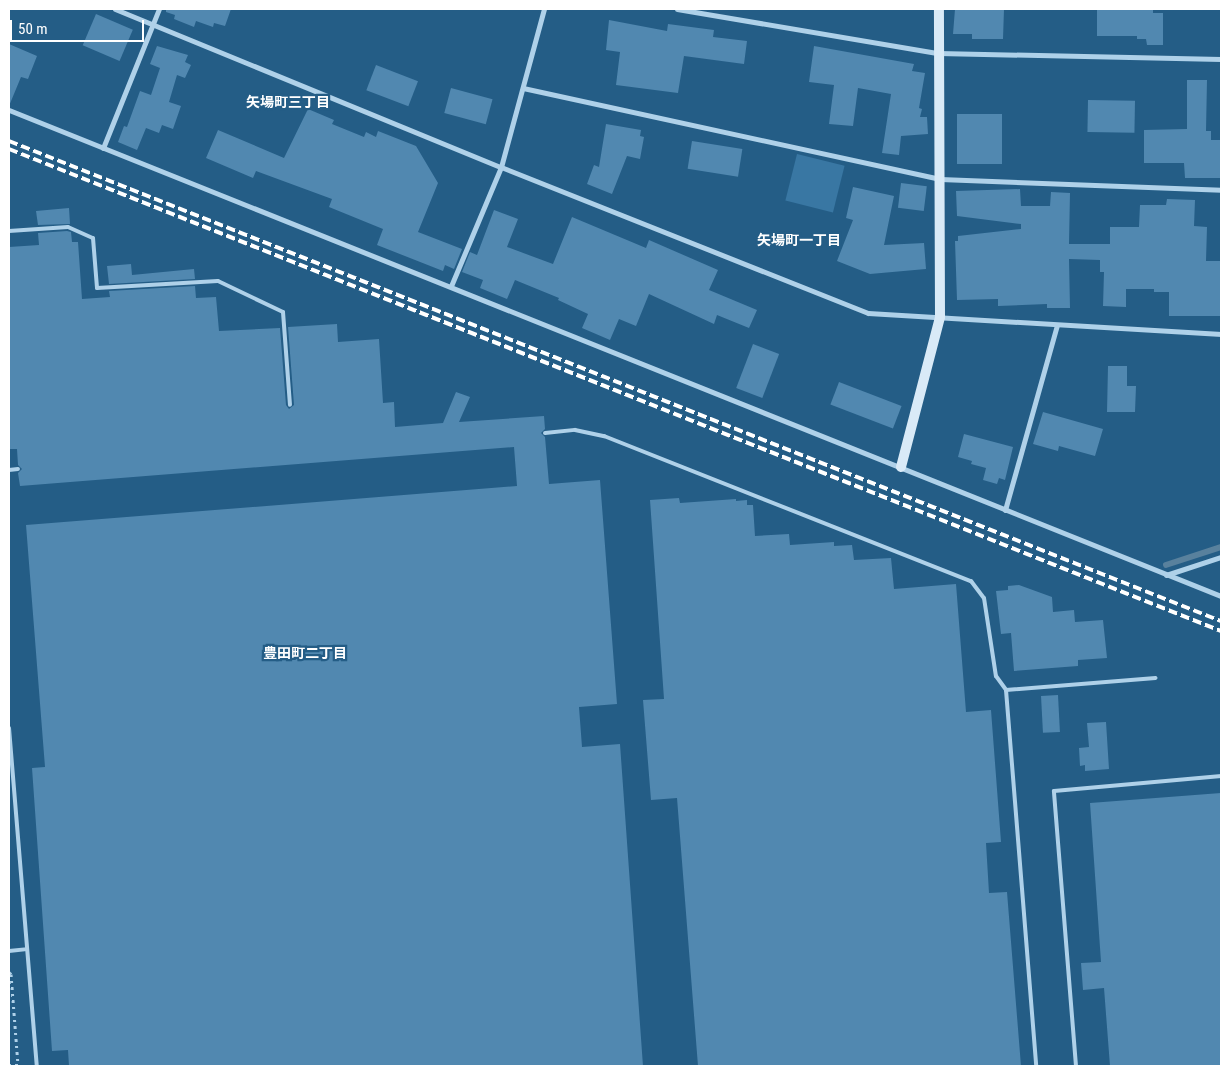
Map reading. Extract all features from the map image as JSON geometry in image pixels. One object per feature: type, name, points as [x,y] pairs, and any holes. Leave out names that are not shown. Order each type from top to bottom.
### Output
[{"type":"street","points":[[115,9],[501,167],[868,313],[1221,334]]},
{"type":"street","points":[[103,148],[159,9]]},
{"type":"street","points":[[450,286],[501,167],[544,9]]},
{"type":"street","points":[[677,9],[938,52],[1221,59]]},
{"type":"street","points":[[900,467],[940,317],[939,9]]},
{"type":"street","points":[[523,88],[940,179],[1221,190]]},
{"type":"street","points":[[9,110],[1221,596]]},
{"type":"street","points":[[1005,510],[1057,324]]},
{"type":"street","points":[[1166,575],[1221,557]]},
{"type":"lane","points":[[9,231],[68,227],[93,238],[97,288],[218,281],[283,312],[290,405]]},
{"type":"lane","points":[[545,433],[575,430],[604,436],[971,581],[984,598],[996,676],[1006,690],[1036,1066]]},
{"type":"lane","points":[[9,470],[18,469]]},
{"type":"lane","points":[[1006,690],[1156,678]]},
{"type":"lane","points":[[9,728],[11,790],[37,1066]]},
{"type":"lane","points":[[1076,1066],[1054,791],[1221,776]]},
{"type":"lane","points":[[9,951],[27,950]]},
{"type":"path","points":[[9,972],[11,974],[18,1065],[9,1065]]},
{"type":"shaded area","points":[[797,154],[845,166],[833,212],[785,201]]},
{"type":"building","points":[[166,9],[231,9],[225,26],[214,23],[213,27],[196,21],[194,27],[174,19],[175,15],[166,12]]},
{"type":"building","points":[[955,9],[1004,9],[1003,39],[972,39],[972,34],[953,34]]},
{"type":"building","points":[[1097,9],[1153,9],[1153,13],[1163,13],[1163,45],[1147,45],[1146,39],[1137,39],[1137,36],[1097,36]]},
{"type":"building","points":[[96,14],[133,30],[120,61],[83,45]]},
{"type":"building","points":[[609,20],[667,31],[668,24],[714,30],[713,37],[747,41],[744,64],[684,56],[678,93],[616,85],[620,52],[606,50]]},
{"type":"building","points":[[9,44],[37,56],[28,79],[21,77],[9,106]]},
{"type":"building","points":[[157,46],[188,55],[185,62],[191,65],[185,78],[177,75],[169,102],[181,106],[173,129],[162,125],[159,133],[146,128],[137,150],[118,142],[124,126],[127,127],[140,91],[151,95],[160,68],[150,64]]},
{"type":"building","points":[[814,46],[914,64],[912,71],[925,73],[919,108],[922,109],[920,117],[927,117],[928,134],[901,136],[899,155],[882,153],[891,94],[858,88],[853,126],[829,124],[834,85],[809,82]]},
{"type":"building","points":[[376,65],[418,81],[408,106],[366,90]]},
{"type":"building","points":[[1187,80],[1207,80],[1206,131],[1211,131],[1211,140],[1221,140],[1221,178],[1185,178],[1184,163],[1144,163],[1144,130],[1187,129]]},
{"type":"building","points":[[451,88],[493,99],[486,124],[444,113]]},
{"type":"building","points":[[1088,100],[1135,101],[1134,133],[1087,132]]},
{"type":"building","points":[[308,109],[334,120],[332,124],[364,137],[366,132],[376,137],[378,131],[416,146],[438,183],[418,232],[462,249],[454,269],[445,265],[443,271],[377,245],[383,229],[329,207],[332,199],[256,171],[253,178],[206,158],[218,130],[284,158]]},
{"type":"building","points":[[957,114],[1002,114],[1002,164],[957,164]]},
{"type":"building","points":[[606,124],[641,130],[640,136],[644,137],[640,159],[627,156],[612,194],[587,184],[594,165],[599,167]]},
{"type":"building","points":[[692,141],[742,149],[738,177],[688,169]]},
{"type":"building","points":[[901,183],[927,186],[924,211],[898,208]]},
{"type":"building","points":[[853,187],[894,196],[884,245],[924,243],[926,269],[870,274],[837,261],[853,220],[846,218]]},
{"type":"building","points":[[1020,189],[1021,206],[1050,206],[1051,192],[1070,193],[1069,244],[1110,244],[1110,227],[1139,227],[1140,205],[1166,205],[1167,199],[1195,200],[1194,226],[1207,227],[1206,261],[1221,261],[1221,316],[1169,316],[1169,292],[1154,292],[1154,289],[1126,289],[1126,307],[1103,306],[1104,272],[1100,272],[1100,260],[1069,259],[1070,308],[1047,308],[1047,304],[998,306],[998,299],[957,300],[955,241],[958,241],[958,236],[1021,229],[1021,224],[957,216],[956,191]]},
{"type":"building","points":[[69,208],[70,224],[38,225],[36,211]]},
{"type":"building","points":[[494,210],[518,219],[507,247],[553,264],[572,217],[646,248],[649,240],[718,270],[709,290],[757,310],[749,328],[717,315],[714,324],[649,294],[636,326],[619,319],[610,340],[582,328],[588,314],[558,300],[559,298],[515,280],[507,299],[480,288],[483,280],[462,272],[470,252],[477,255]]},
{"type":"building","points":[[71,232],[72,242],[78,242],[82,299],[110,297],[109,291],[195,286],[196,298],[216,297],[219,331],[280,328],[286,405],[289,409],[294,405],[288,327],[337,324],[338,342],[379,339],[383,403],[394,402],[395,427],[443,423],[456,392],[470,397],[459,422],[544,416],[545,429],[541,433],[545,437],[549,484],[600,480],[617,704],[579,707],[582,747],[620,744],[643,1066],[69,1066],[68,1050],[52,1051],[32,768],[45,767],[26,525],[517,486],[514,447],[20,486],[18,473],[22,469],[18,465],[17,449],[9,449],[9,247],[39,245],[38,233]]},
{"type":"building","points":[[131,264],[132,275],[194,269],[195,279],[109,284],[107,266]]},
{"type":"building","points":[[753,344],[779,354],[762,398],[736,388]]},
{"type":"building","points":[[1108,366],[1127,366],[1127,386],[1136,386],[1135,412],[1107,412]]},
{"type":"building","points":[[839,382],[902,406],[893,428],[830,404]]},
{"type":"building","points":[[1043,412],[1103,429],[1095,456],[1059,446],[1058,451],[1033,444]]},
{"type":"building","points":[[964,434],[1013,447],[1005,480],[999,478],[997,484],[983,480],[986,468],[971,464],[972,461],[958,457]]},
{"type":"building","points":[[679,498],[680,503],[747,500],[747,505],[753,505],[755,536],[789,534],[790,545],[834,542],[834,546],[852,545],[854,560],[891,558],[894,589],[956,584],[966,712],[991,710],[1001,842],[986,843],[989,893],[1007,892],[1021,1066],[698,1066],[677,798],[651,800],[643,700],[664,699],[650,500]]},
{"type":"building","points":[[1019,585],[1052,597],[1053,612],[1074,610],[1075,622],[1103,620],[1107,658],[1078,660],[1078,666],[1014,671],[1011,633],[1001,634],[996,591],[1008,590],[1008,586]]},
{"type":"building","points":[[1058,695],[1060,732],[1043,733],[1041,696]]},
{"type":"building","points":[[1106,722],[1109,769],[1085,771],[1085,765],[1080,766],[1079,748],[1089,747],[1087,723]]},
{"type":"building","points":[[1221,793],[1221,1066],[1110,1066],[1104,988],[1083,990],[1081,963],[1101,962],[1090,803]]},
{"type":"waterway","points":[[1166,565],[1221,547]]},
{"type":"railway","points":[[9,141],[1221,621]]},
{"type":"railway","points":[[9,149],[1221,631]]},
{"type":"district","name":"矢場町三丁目","points":[[288,102]]},
{"type":"district","name":"矢場町一丁目","points":[[799,240]]},
{"type":"district","name":"豊田町二丁目","points":[[305,653]]}]
